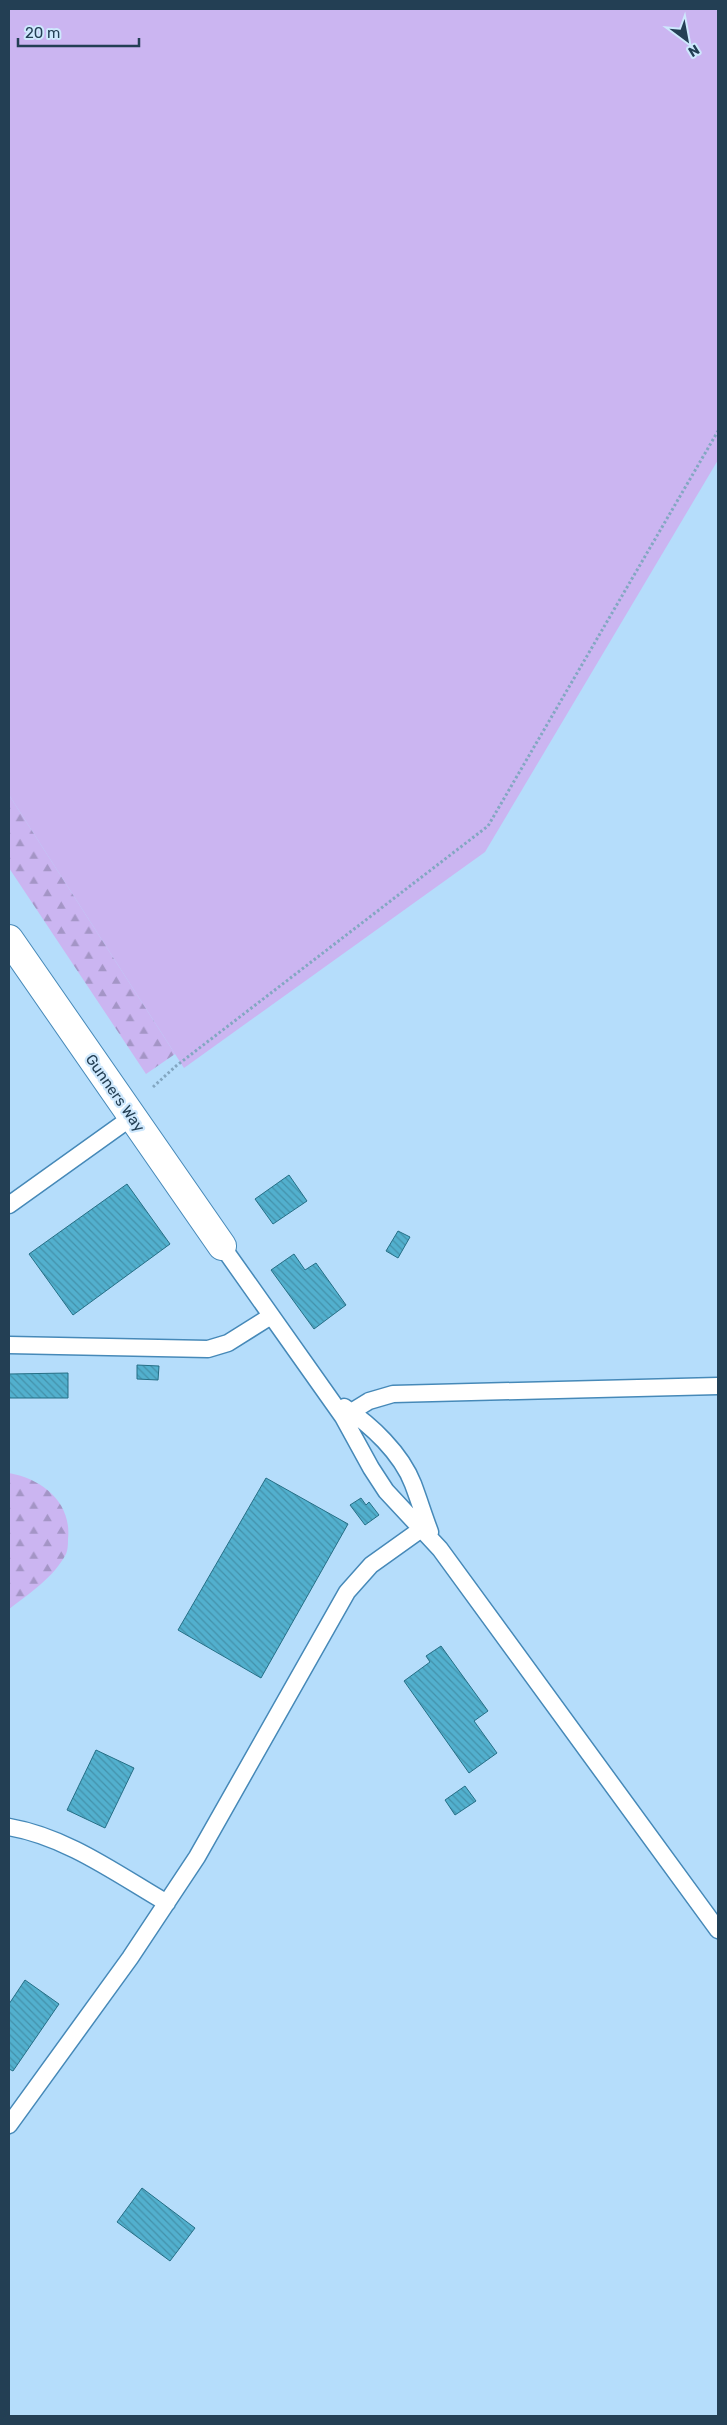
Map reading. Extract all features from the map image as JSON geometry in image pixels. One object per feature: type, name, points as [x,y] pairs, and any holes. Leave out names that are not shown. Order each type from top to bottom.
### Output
[{"type":"street","name":"Gunners Way","points":[[9,939],[222,1246]]},
{"type":"lane","points":[[9,1205],[132,1117]]},
{"type":"lane","points":[[222,1246],[325,1392],[347,1414],[377,1433],[400,1462],[413,1484],[425,1527]]},
{"type":"lane","points":[[9,1345],[208,1349],[228,1343],[271,1316]]},
{"type":"lane","points":[[347,1414],[378,1398],[404,1393],[718,1386]]},
{"type":"lane","points":[[347,1414],[370,1468],[386,1490],[425,1527],[718,1930]]},
{"type":"lane","points":[[9,2125],[167,1903],[197,1857],[347,1592],[371,1565],[425,1527]]},
{"type":"lane","points":[[9,1827],[41,1836],[79,1852],[167,1903]]},
{"type":"path","points":[[132,1117],[158,1081],[176,1066],[488,826],[718,431]]},
{"type":"green space","points":[[9,9],[718,9],[718,460],[485,852],[184,1068],[9,795]]},
{"type":"green space","points":[[9,795],[175,1054],[146,1074],[9,868]]},
{"type":"green space","points":[[9,1473],[33,1481],[52,1494],[60,1503],[68,1526],[68,1549],[55,1570],[41,1585],[9,1609]]},
{"type":"building","points":[[289,1175],[307,1201],[273,1224],[255,1199]]},
{"type":"building","points":[[127,1184],[170,1244],[73,1315],[29,1254]]},
{"type":"building","points":[[398,1231],[410,1237],[398,1258],[386,1251]]},
{"type":"building","points":[[294,1254],[305,1270],[316,1263],[346,1305],[314,1329],[271,1270]]},
{"type":"building","points":[[137,1365],[159,1366],[158,1380],[137,1379]]},
{"type":"building","points":[[68,1373],[68,1398],[9,1398],[9,1374]]},
{"type":"building","points":[[266,1478],[348,1524],[261,1678],[178,1630]]},
{"type":"building","points":[[361,1498],[366,1505],[369,1502],[379,1515],[365,1525],[350,1505]]},
{"type":"building","points":[[441,1646],[488,1711],[474,1721],[497,1753],[469,1773],[404,1681],[430,1662],[426,1656]]},
{"type":"building","points":[[96,1750],[134,1768],[105,1828],[67,1810]]},
{"type":"building","points":[[465,1786],[476,1801],[455,1815],[445,1800]]},
{"type":"building","points":[[25,1980],[59,2004],[13,2071],[9,2069],[9,2004]]},
{"type":"building","points":[[142,2188],[195,2228],[170,2261],[117,2222]]}]
